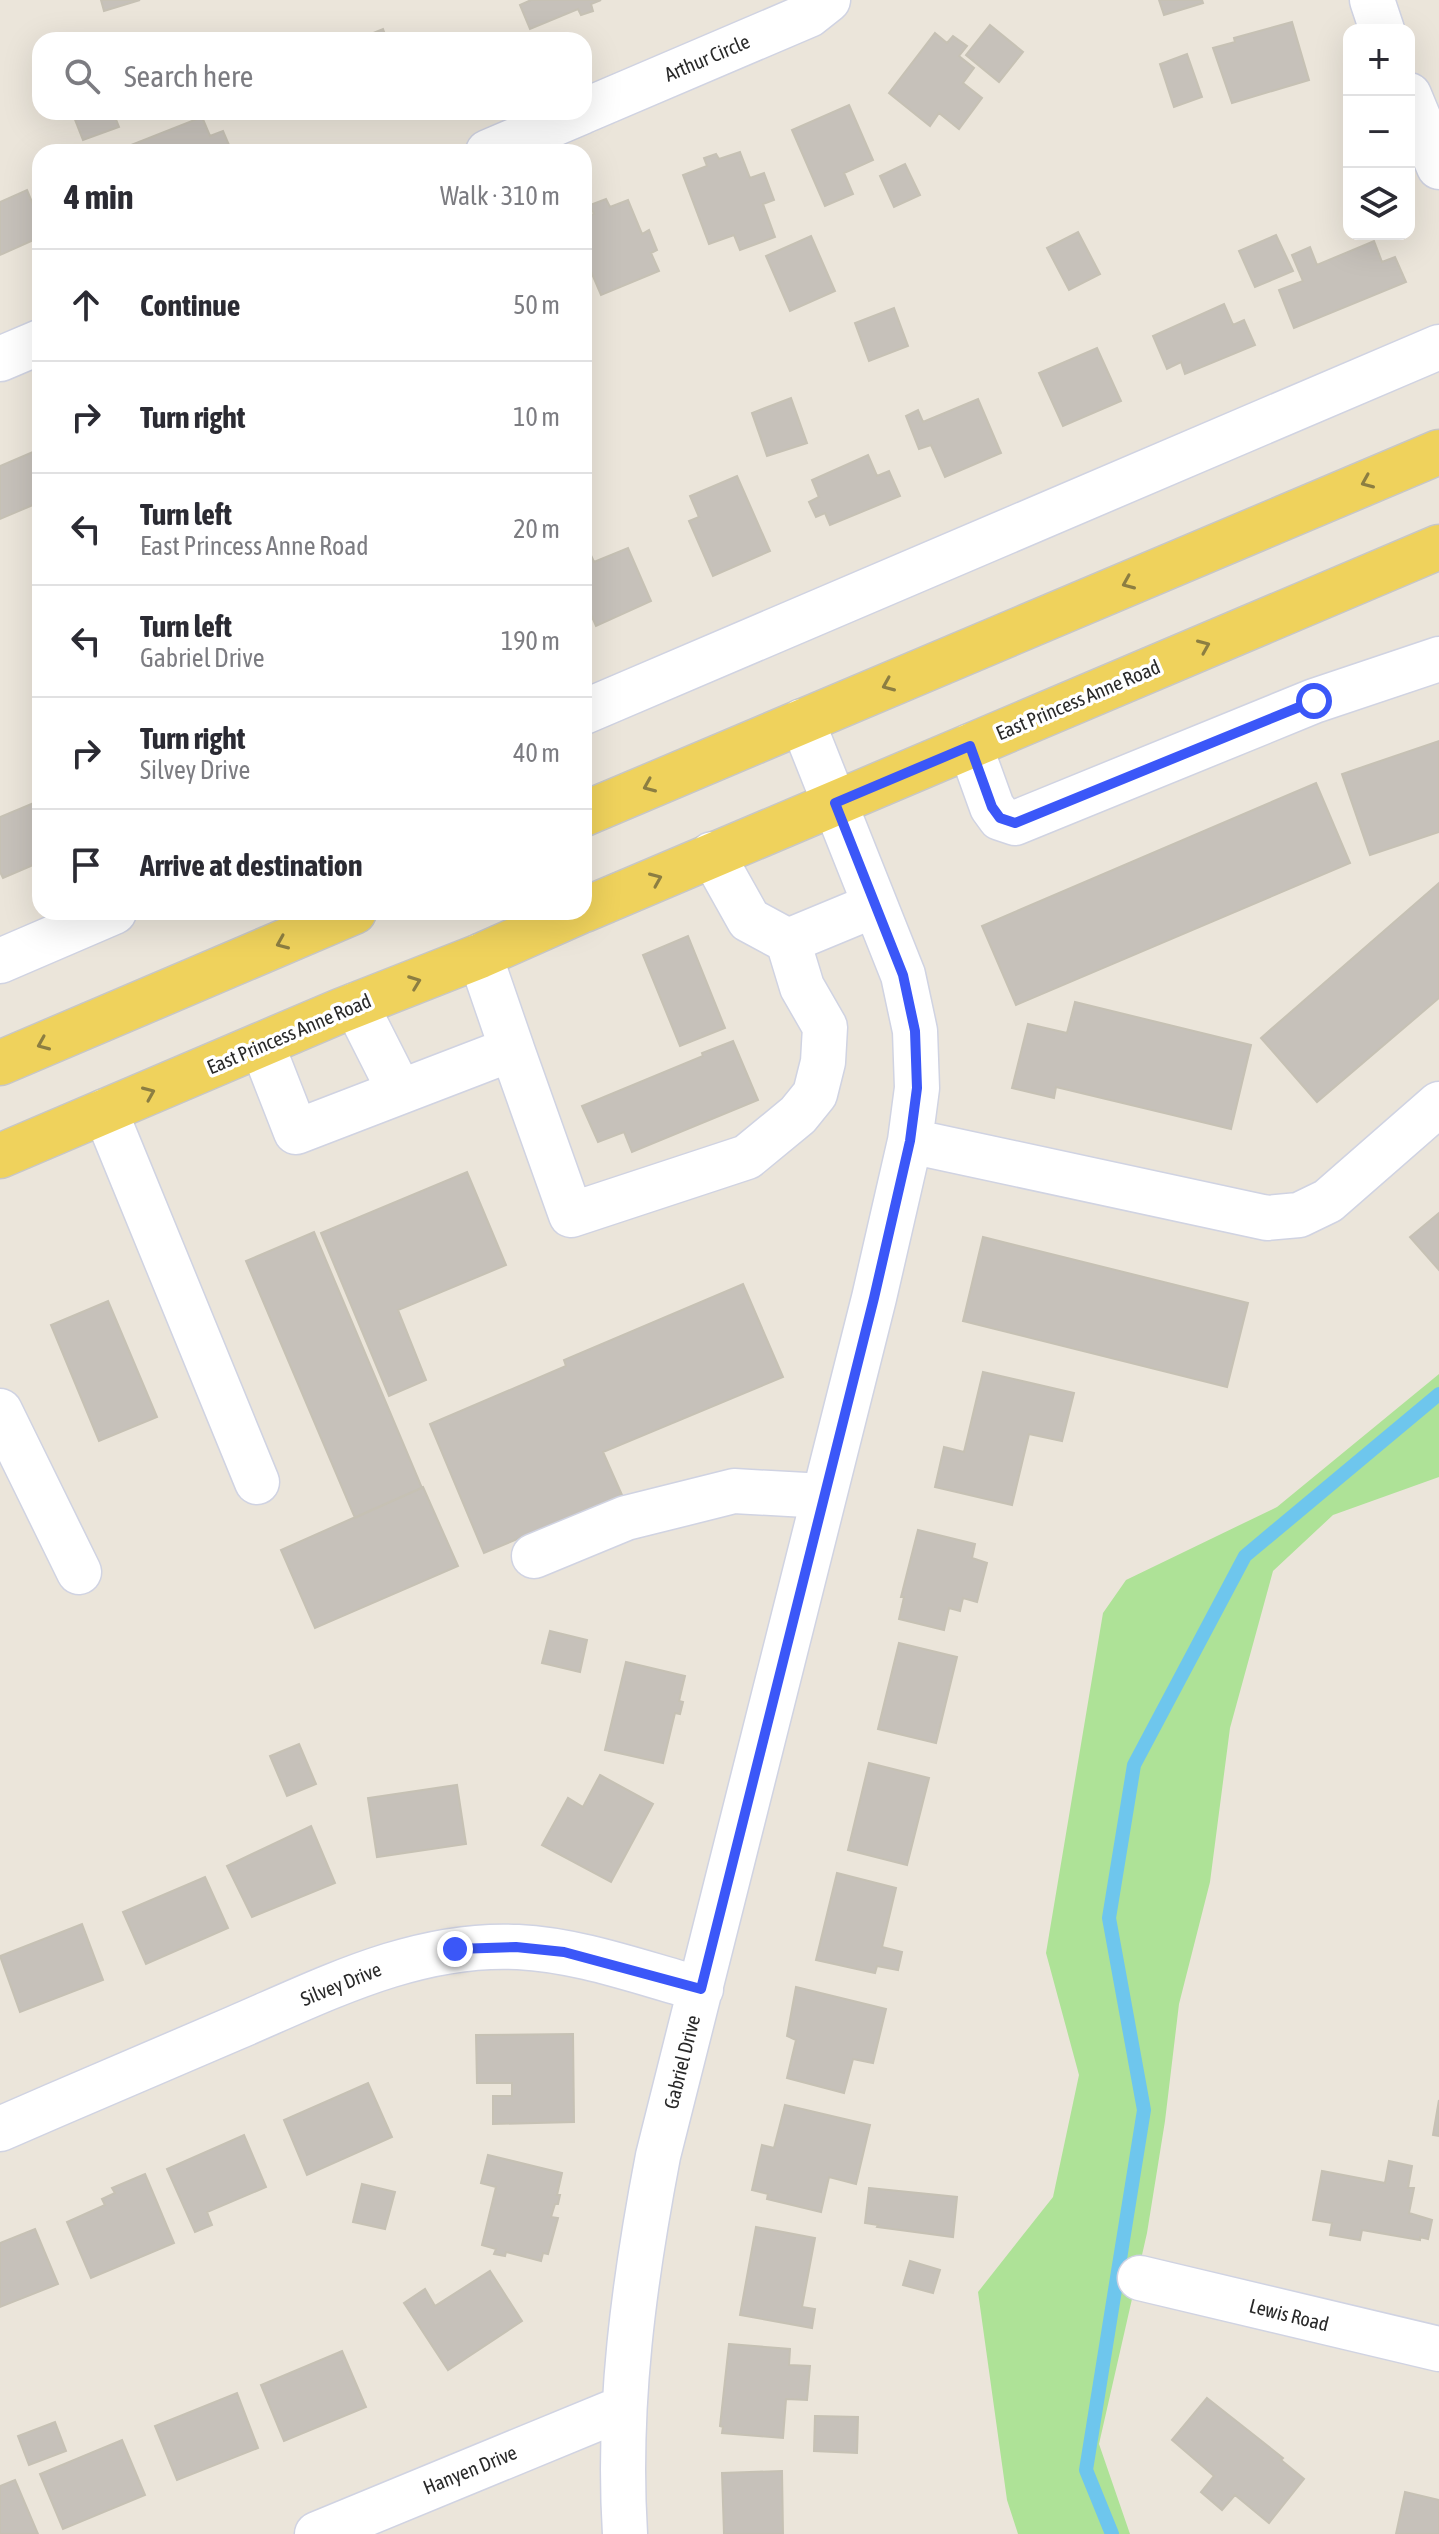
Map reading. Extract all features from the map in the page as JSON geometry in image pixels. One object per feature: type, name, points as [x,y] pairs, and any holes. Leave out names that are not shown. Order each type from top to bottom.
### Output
[{"type":"main road","points":[[592,811],[1439,452]]},
{"type":"main road","name":"East Princess Anne Road","points":[[592,907],[1439,547]]},
{"type":"main road","points":[[0,1063],[335,920]]},
{"type":"main road","name":"East Princess Anne Road","points":[[0,1156],[562,920]]},
{"type":"street","name":"Arthur Circle","points":[[592,108],[809,15],[828,0]]},
{"type":"street","points":[[1372,0],[1380,24]]},
{"type":"street","points":[[1409,96],[1439,167]]},
{"type":"street","name":"Arthur Circle","points":[[507,144],[564,120]]},
{"type":"street","points":[[0,359],[32,345]]},
{"type":"street","points":[[592,709],[1439,347]]},
{"type":"street","points":[[970,746],[992,807],[1000,818],[1015,823],[1314,701],[1439,659]]},
{"type":"street","name":"Gabriel Drive","points":[[625,2534],[623,2408],[639,2253],[658,2156],[824,1496],[910,1141],[917,1088],[915,1031],[903,975],[802,721]]},
{"type":"street","points":[[480,956],[571,1215],[747,1157],[798,1115],[815,1094],[823,1062],[825,1027],[802,987],[788,941],[749,920],[712,854]]},
{"type":"street","points":[[788,941],[875,905]]},
{"type":"street","points":[[0,961],[95,920]]},
{"type":"street","points":[[356,1005],[400,1092]]},
{"type":"street","points":[[262,1045],[296,1132],[512,1049]]},
{"type":"street","points":[[910,1141],[1267,1218],[1299,1215],[1328,1201],[1439,1104]]},
{"type":"street","points":[[105,1111],[257,1482]]},
{"type":"street","points":[[0,1411],[79,1572]]},
{"type":"street","points":[[534,1556],[626,1518],[734,1491],[824,1496]]},
{"type":"street","name":"Silvey Drive","points":[[0,2129],[407,1958],[470,1948],[516,1947],[564,1952],[701,1989]]},
{"type":"street","name":"Lewis Road","points":[[1140,2278],[1439,2349]]},
{"type":"street","name":"Hanyen Drive","points":[[317,2534],[623,2408]]},
{"type":"green space","points":[[1439,1374],[1439,1477],[1333,1515],[1273,1571],[1230,1728],[1210,1882],[1179,2004],[1147,2233],[1099,2444],[1130,2534],[1018,2534],[1007,2500],[978,2292],[1053,2197],[1079,2075],[1046,1953],[1103,1613],[1126,1580],[1277,1507]]},
{"type":"building","points":[[101,0],[140,0],[104,11]]},
{"type":"building","points":[[531,0],[601,0],[591,4],[593,11],[581,15],[578,9],[530,29],[520,5]]},
{"type":"building","points":[[1159,0],[1202,0],[1203,3],[1164,15]]},
{"type":"building","points":[[1292,22],[1309,80],[1232,103],[1213,48],[1235,42],[1234,38]]},
{"type":"building","points":[[990,25],[1023,52],[999,82],[966,55]]},
{"type":"building","points":[[935,33],[947,43],[953,36],[967,46],[959,56],[974,68],[963,83],[982,98],[959,129],[939,113],[930,126],[889,93]]},
{"type":"building","points":[[1187,54],[1202,97],[1174,107],[1160,64]]},
{"type":"building","points":[[849,105],[873,160],[844,173],[853,194],[825,206],[792,130]]},
{"type":"building","points":[[75,120],[116,120],[119,127],[83,140]]},
{"type":"building","points":[[194,120],[203,120],[210,136],[223,131],[229,144],[134,144]]},
{"type":"building","points":[[740,152],[750,178],[764,173],[774,200],[763,204],[775,237],[740,250],[734,235],[709,244],[683,175],[707,166],[704,158],[716,154],[719,159]]},
{"type":"building","points":[[905,164],[920,195],[894,207],[880,176]]},
{"type":"building","points":[[27,190],[32,202],[32,241],[0,255],[0,202]]},
{"type":"building","points":[[606,199],[610,207],[628,200],[642,234],[649,230],[657,250],[651,253],[659,271],[601,295],[592,274],[592,204]]},
{"type":"building","points":[[1078,232],[1100,274],[1069,290],[1047,248]]},
{"type":"building","points":[[1276,235],[1293,271],[1255,287],[1239,251]]},
{"type":"building","points":[[811,236],[835,291],[790,311],[766,256]]},
{"type":"building","points":[[1374,241],[1382,262],[1395,257],[1406,282],[1294,328],[1279,290],[1303,281],[1292,255],[1310,247],[1317,265]]},
{"type":"building","points":[[1224,304],[1233,325],[1244,320],[1255,345],[1185,374],[1181,362],[1167,369],[1153,336]]},
{"type":"building","points":[[894,308],[908,346],[869,361],[855,323]]},
{"type":"building","points":[[1097,348],[1121,401],[1063,426],[1039,373]]},
{"type":"building","points":[[791,398],[807,443],[767,456],[752,413]]},
{"type":"building","points":[[978,399],[1001,453],[945,477],[931,445],[919,449],[906,416],[918,410],[923,422]]},
{"type":"building","points":[[32,452],[32,505],[0,519],[0,466]]},
{"type":"building","points":[[868,455],[877,476],[889,471],[900,496],[830,525],[825,513],[816,517],[809,502],[819,497],[812,480]]},
{"type":"building","points":[[737,476],[770,551],[713,576],[689,521],[699,517],[690,496]]},
{"type":"building","points":[[628,548],[651,601],[596,626],[592,617],[592,558],[594,562]]},
{"type":"building","points":[[1439,741],[1439,832],[1370,855],[1342,774]]},
{"type":"building","points":[[1316,783],[1350,863],[1016,1005],[982,926]]},
{"type":"building","points":[[32,804],[32,865],[3,878],[0,872],[0,817]]},
{"type":"building","points":[[1439,883],[1439,998],[1317,1102],[1261,1038]]},
{"type":"building","points":[[688,936],[725,1028],[680,1046],[643,955]]},
{"type":"building","points":[[1075,1002],[1251,1045],[1231,1129],[1056,1087],[1054,1098],[1012,1088],[1028,1024],[1067,1033]]},
{"type":"building","points":[[733,1041],[758,1100],[632,1152],[624,1132],[598,1142],[582,1106]]},
{"type":"building","points":[[467,1172],[506,1265],[398,1310],[426,1380],[389,1396],[321,1233]]},
{"type":"building","points":[[1439,1213],[1439,1270],[1410,1237]]},
{"type":"building","points":[[314,1232],[422,1488],[355,1518],[246,1261]]},
{"type":"building","points":[[983,1237],[1248,1303],[1227,1387],[963,1321]]},
{"type":"building","points":[[743,1284],[783,1377],[603,1452],[622,1495],[484,1553],[430,1424],[566,1366],[564,1360]]},
{"type":"building","points":[[108,1301],[157,1417],[99,1441],[51,1325]]},
{"type":"building","points":[[983,1372],[1074,1393],[1062,1441],[1029,1434],[1012,1505],[935,1487],[944,1447],[964,1452]]},
{"type":"building","points":[[423,1487],[458,1566],[315,1628],[281,1550]]},
{"type":"building","points":[[918,1530],[975,1544],[972,1558],[987,1563],[977,1602],[963,1598],[960,1611],[949,1608],[944,1630],[899,1619],[904,1597],[901,1597]]},
{"type":"building","points":[[550,1631],[587,1640],[580,1672],[542,1663]]},
{"type":"building","points":[[899,1643],[957,1657],[936,1743],[878,1729]]},
{"type":"building","points":[[626,1662],[685,1676],[679,1701],[683,1702],[680,1714],[675,1713],[663,1763],[605,1750]]},
{"type":"building","points":[[299,1744],[316,1784],[287,1796],[270,1756]]},
{"type":"building","points":[[869,1763],[929,1778],[907,1865],[848,1850]]},
{"type":"building","points":[[600,1775],[653,1804],[611,1882],[542,1845],[568,1798],[583,1807]]},
{"type":"building","points":[[457,1785],[466,1844],[377,1857],[368,1798]]},
{"type":"building","points":[[311,1826],[335,1883],[252,1917],[227,1866]]},
{"type":"building","points":[[837,1873],[896,1888],[882,1947],[902,1952],[898,1970],[877,1966],[875,1973],[816,1960]]},
{"type":"building","points":[[205,1877],[228,1928],[146,1964],[123,1912]]},
{"type":"building","points":[[82,1924],[103,1980],[20,2012],[0,1956]]},
{"type":"building","points":[[796,1987],[886,2009],[873,2063],[853,2059],[844,2093],[787,2078],[796,2040],[787,2036]]},
{"type":"building","points":[[573,2034],[574,2122],[493,2124],[493,2096],[512,2096],[512,2083],[477,2083],[476,2035]]},
{"type":"building","points":[[368,2083],[392,2137],[307,2175],[284,2120]]},
{"type":"building","points":[[1439,2100],[1439,2136],[1433,2135]]},
{"type":"building","points":[[785,2105],[870,2125],[856,2184],[829,2177],[821,2212],[767,2199],[768,2194],[752,2190],[762,2145],[774,2148]]},
{"type":"building","points":[[244,2135],[266,2187],[207,2212],[212,2225],[195,2232],[167,2169]]},
{"type":"building","points":[[488,2155],[562,2173],[558,2204],[555,2204],[551,2217],[558,2218],[548,2254],[543,2253],[541,2261],[506,2252],[505,2256],[494,2254],[496,2249],[482,2245],[496,2187],[481,2183]]},
{"type":"building","points":[[1389,2161],[1412,2166],[1408,2188],[1414,2188],[1409,2213],[1432,2220],[1428,2239],[1362,2230],[1360,2240],[1330,2235],[1332,2223],[1313,2220],[1322,2171],[1385,2183]]},
{"type":"building","points":[[145,2174],[174,2243],[91,2278],[67,2222],[105,2205],[102,2199],[115,2193],[112,2188]]},
{"type":"building","points":[[362,2184],[395,2192],[385,2229],[353,2222]]},
{"type":"building","points":[[869,2188],[957,2197],[953,2237],[865,2223]]},
{"type":"building","points":[[756,2227],[815,2238],[802,2307],[815,2309],[812,2328],[740,2315]]},
{"type":"building","points":[[35,2229],[58,2284],[0,2307],[0,2243]]},
{"type":"building","points":[[910,2261],[940,2270],[933,2293],[903,2285]]},
{"type":"building","points":[[490,2271],[522,2321],[448,2370],[404,2303],[425,2289],[435,2306]]},
{"type":"building","points":[[729,2344],[790,2349],[789,2365],[810,2366],[807,2400],[786,2399],[783,2438],[722,2433],[723,2427],[720,2426]]},
{"type":"building","points":[[342,2351],[366,2407],[284,2441],[261,2385]]},
{"type":"building","points":[[237,2393],[258,2448],[177,2480],[155,2426]]},
{"type":"building","points":[[1207,2398],[1283,2458],[1281,2460],[1304,2479],[1269,2523],[1235,2495],[1222,2510],[1201,2492],[1214,2476],[1172,2440]]},
{"type":"building","points":[[815,2416],[858,2417],[857,2453],[814,2451]]},
{"type":"building","points":[[55,2422],[66,2451],[29,2465],[18,2436]]},
{"type":"building","points":[[122,2440],[145,2495],[63,2529],[40,2474]]},
{"type":"building","points":[[782,2471],[783,2534],[724,2534],[722,2473]]},
{"type":"building","points":[[15,2480],[38,2534],[0,2534],[0,2486]]},
{"type":"building","points":[[1405,2492],[1439,2500],[1439,2534],[1396,2534]]},
{"type":"waterway","points":[[1112,2534],[1086,2470],[1144,2110],[1109,1918],[1134,1765],[1245,1556],[1439,1394]]},
{"type":"route","points":[[455,1949],[516,1947],[564,1952],[701,1989],[874,1298],[910,1141],[917,1088],[915,1031],[903,975],[835,803],[970,746],[992,807],[1000,818],[1015,823],[1314,701]]}]
